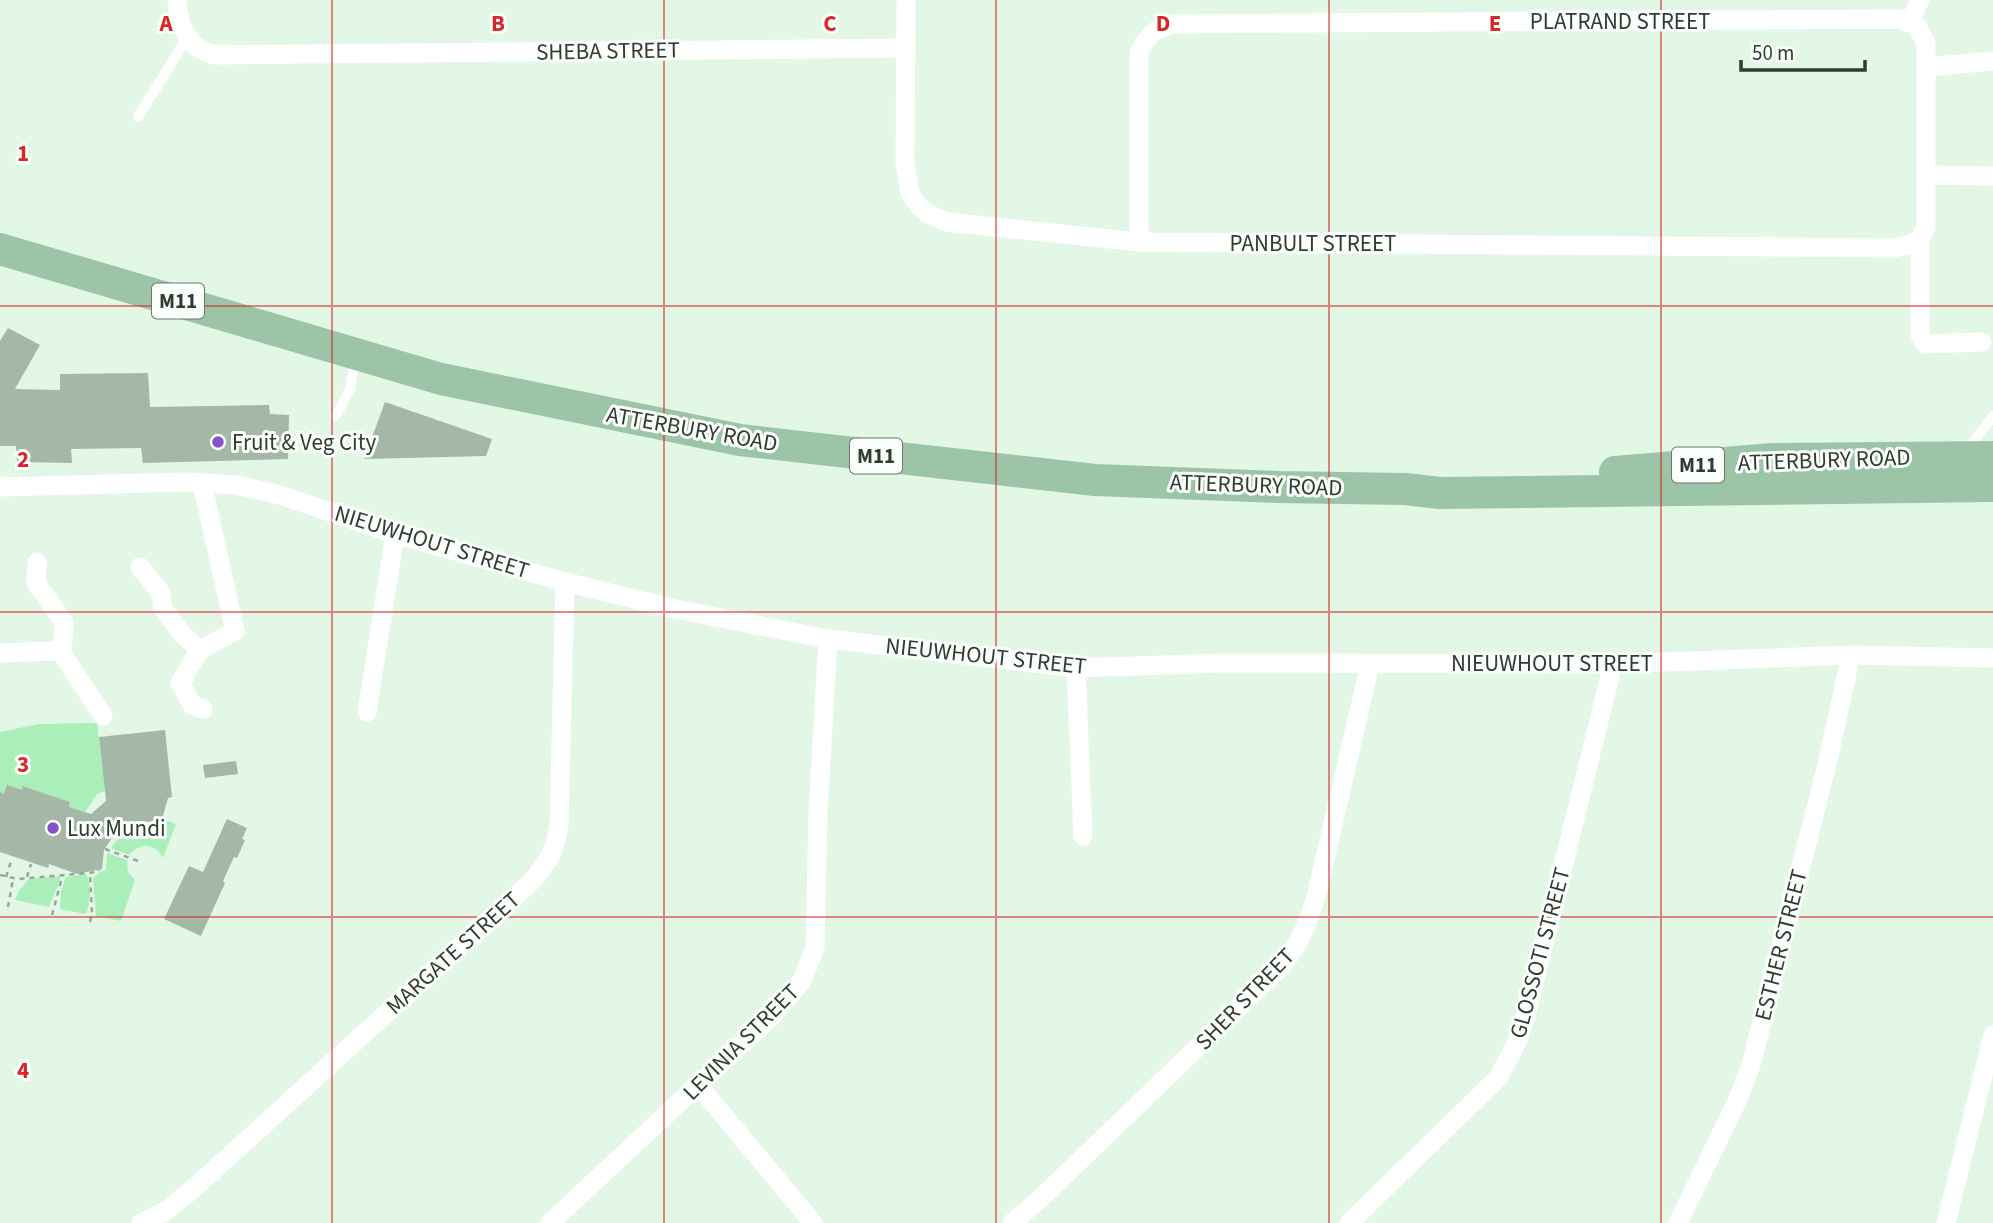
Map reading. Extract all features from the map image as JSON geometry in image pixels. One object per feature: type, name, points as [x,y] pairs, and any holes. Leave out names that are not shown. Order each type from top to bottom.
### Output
[{"type":"main road","name":"ATTERBURY ROAD","points":[[0,249],[440,379],[740,440],[1095,480],[1405,489],[1440,493],[1993,486]]},
{"type":"main road","name":"ATTERBURY ROAD","points":[[1405,489],[1441,482],[1589,474],[1773,459],[1993,457]]},
{"type":"street","points":[[177,0],[179,23],[187,38]]},
{"type":"street","name":"PANBULT STREET","points":[[905,0],[905,164],[910,193],[928,214],[947,222],[1139,242],[1894,248],[1920,239]]},
{"type":"street","points":[[1920,0],[1910,21],[1917,26],[1926,43],[1926,227],[1920,239],[1922,340],[1926,344],[1982,342]]},
{"type":"street","name":"PLATRAND STREET","points":[[1139,242],[1139,53],[1144,40],[1152,31],[1164,26],[1203,23],[1910,21]]},
{"type":"street","name":"SHEBA STREET","points":[[187,38],[205,52],[215,55],[906,48]]},
{"type":"street","points":[[1926,67],[1993,61]]},
{"type":"street","points":[[1926,175],[1993,176]]},
{"type":"street","points":[[202,483],[235,631],[200,650],[180,683],[192,705],[203,709]]},
{"type":"street","name":"NIEUWHOUT STREET","points":[[0,487],[202,483],[256,488],[396,534],[565,582],[675,609],[828,639],[1076,668],[1224,663],[1613,664],[1851,655],[1993,658]]},
{"type":"street","points":[[367,712],[396,534]]},
{"type":"street","points":[[37,562],[36,583],[64,622],[62,653],[103,716]]},
{"type":"street","points":[[140,567],[161,593],[163,609],[182,634],[200,650]]},
{"type":"street","name":"MARGATE STREET","points":[[141,1223],[166,1211],[193,1189],[531,883],[546,865],[554,851],[559,826],[565,582]]},
{"type":"street","name":"LEVINIA STREET","points":[[551,1223],[699,1086],[790,997],[802,981],[815,948],[818,812],[828,639]]},
{"type":"street","points":[[0,653],[62,653]]},
{"type":"street","name":"ESTHER STREET","points":[[1678,1223],[1738,1099],[1751,1065],[1851,655]]},
{"type":"street","name":"SHER STREET","points":[[1012,1223],[1282,967],[1297,947],[1308,926],[1316,897],[1370,664]]},
{"type":"street","name":"GLOSSOTI STREET","points":[[1349,1223],[1486,1091],[1508,1062],[1526,1016],[1613,664]]},
{"type":"street","points":[[1076,668],[1083,835]]},
{"type":"street","points":[[1946,1223],[1993,1035]]},
{"type":"street","points":[[699,1086],[813,1223]]},
{"type":"lane","points":[[138,117],[187,38]]},
{"type":"lane","points":[[336,416],[350,389],[356,355]]},
{"type":"lane","points":[[1961,457],[1993,416]]},
{"type":"path","points":[[105,849],[138,862]]},
{"type":"path","points":[[6,877],[12,858]]},
{"type":"path","points":[[27,877],[31,864]]},
{"type":"path","points":[[0,875],[14,878],[99,870]]},
{"type":"path","points":[[90,872],[90,922]]},
{"type":"path","points":[[52,915],[63,874]]},
{"type":"path","points":[[8,907],[14,878]]},
{"type":"green space","points":[[97,723],[105,791],[97,794],[85,812],[69,807],[70,802],[24,786],[22,790],[4,794],[0,792],[0,732],[39,724]]},
{"type":"green space","points":[[165,820],[176,824],[163,858],[156,849],[147,846],[138,848],[129,855],[111,848],[121,836],[133,828],[147,825],[162,827]]},
{"type":"green space","points":[[107,853],[127,860],[128,872],[135,880],[121,921],[96,916],[93,878],[106,870]]},
{"type":"green space","points":[[86,874],[90,888],[87,912],[85,914],[60,909],[61,891],[66,877]]},
{"type":"green space","points":[[60,876],[49,907],[15,900],[29,879]]},
{"type":"building","points":[[8,328],[40,345],[15,389],[60,390],[60,374],[148,373],[150,407],[269,405],[270,414],[289,415],[288,459],[143,463],[141,448],[71,449],[72,463],[17,462],[16,446],[0,446],[0,341]]},
{"type":"building","points":[[385,402],[492,439],[486,456],[364,459]]},
{"type":"building","points":[[165,730],[172,797],[168,798],[161,823],[139,821],[116,832],[104,850],[102,869],[77,874],[49,864],[48,868],[0,852],[0,792],[4,794],[7,785],[22,790],[23,786],[70,802],[69,807],[91,814],[106,801],[99,737]]},
{"type":"building","points":[[236,761],[238,774],[205,778],[203,765]]},
{"type":"building","points":[[227,819],[247,828],[242,839],[245,840],[223,881],[225,883],[201,936],[164,919],[189,866],[203,872]]},
{"type":"place","name":"Fruit & Veg City","points":[[218,442]]},
{"type":"place","name":"Lux Mundi","points":[[53,828]]}]
